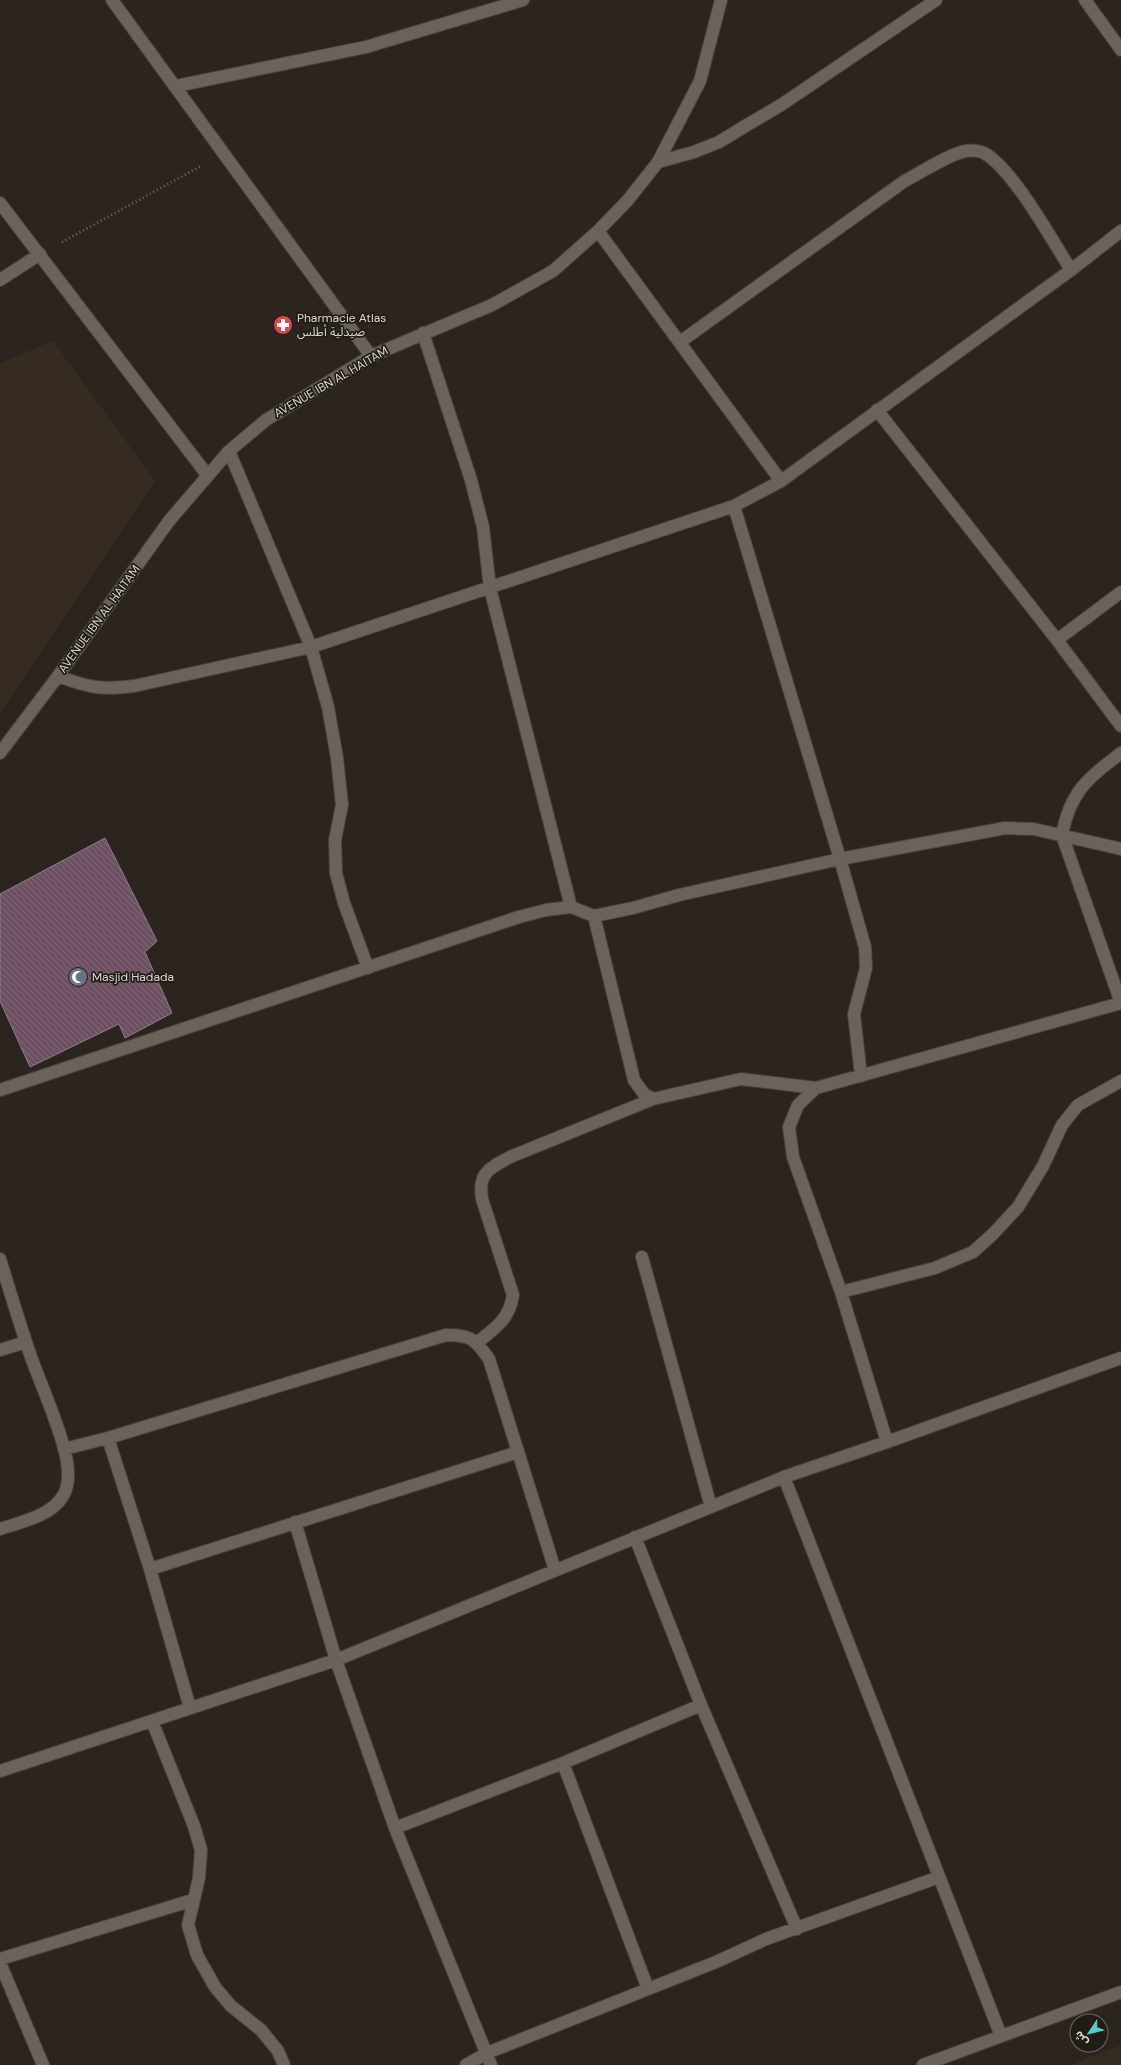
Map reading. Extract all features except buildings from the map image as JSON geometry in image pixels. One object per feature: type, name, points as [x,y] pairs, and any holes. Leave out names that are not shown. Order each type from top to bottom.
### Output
[{"type":"street","points":[[112,0],[225,153],[371,356]]},
{"type":"street","points":[[176,86],[366,48],[523,0]]},
{"type":"street","name":"AVENUE IBN AL HAITAM","points":[[0,753],[58,676],[169,521],[229,451],[266,420],[371,356],[492,305],[552,271],[598,231],[628,200],[658,162],[700,81],[721,0]]},
{"type":"street","points":[[658,162],[694,152],[719,142],[781,105],[936,0]]},
{"type":"street","points":[[1085,0],[1121,50]]},
{"type":"street","points":[[680,342],[904,182],[934,165],[966,151],[983,152],[1000,167],[1022,194],[1071,270]]},
{"type":"street","points":[[0,204],[40,254],[208,476]]},
{"type":"street","points":[[598,231],[781,482]]},
{"type":"street","points":[[58,676],[87,687],[116,688],[165,680],[311,647],[734,506],[781,482],[877,410],[1071,270],[1121,231]]},
{"type":"street","points":[[0,280],[40,254]]},
{"type":"street","points":[[423,333],[471,480],[483,528],[490,588],[571,907]]},
{"type":"street","points":[[877,410],[1057,640],[1121,726]]},
{"type":"street","points":[[229,451],[311,647],[328,707],[337,758],[342,804],[335,840],[336,873],[344,903],[368,968]]},
{"type":"street","points":[[734,506],[865,947],[866,968],[854,1014],[861,1076]]},
{"type":"street","points":[[1057,640],[1121,592]]},
{"type":"street","points":[[478,1342],[506,1317],[511,1306],[513,1295],[482,1200],[480,1186],[483,1176],[492,1167],[510,1157],[653,1099],[741,1079],[816,1088],[1121,1003],[1062,835],[1066,815],[1071,802],[1098,770],[1121,753]]},
{"type":"street","points":[[0,1090],[519,917],[546,910],[571,907],[594,916],[633,908],[679,895],[840,859],[1005,828],[1034,828],[1121,849]]},
{"type":"street","points":[[594,916],[634,1080],[644,1094],[653,1099]]},
{"type":"street","points":[[841,1292],[935,1268],[973,1252],[993,1234],[1018,1207],[1043,1166],[1062,1125],[1078,1105],[1121,1081]]},
{"type":"street","points":[[816,1088],[798,1105],[789,1127],[793,1157],[841,1292],[887,1442]]},
{"type":"street","points":[[642,1257],[711,1507]]},
{"type":"street","points":[[0,1259],[26,1342],[64,1449],[68,1472],[67,1486],[63,1496],[49,1510],[28,1520],[0,1529]]},
{"type":"street","points":[[64,1449],[108,1438],[446,1335],[463,1335],[478,1342],[489,1359],[555,1570]]},
{"type":"street","points":[[0,1350],[26,1342]]},
{"type":"street","points":[[0,1771],[336,1660],[784,1477],[887,1442],[1121,1358]]},
{"type":"street","points":[[108,1438],[150,1569],[190,1708]]},
{"type":"street","points":[[150,1569],[518,1452]]},
{"type":"street","points":[[784,1477],[1001,2036]]},
{"type":"street","points":[[295,1522],[336,1660],[395,1828],[492,2065]]},
{"type":"street","points":[[635,1537],[701,1705],[797,1929]]},
{"type":"street","points":[[395,1828],[563,1763],[701,1705]]},
{"type":"street","points":[[152,1721],[194,1826],[201,1850],[199,1878],[188,1925],[197,1955],[214,1987],[231,2006],[261,2030],[278,2051],[284,2065]]},
{"type":"street","points":[[563,1763],[648,1989]]},
{"type":"street","points":[[466,2065],[487,2053],[648,1989],[766,1939],[940,1878]]},
{"type":"street","points":[[0,1959],[193,1900]]},
{"type":"street","points":[[0,1963],[43,2065]]},
{"type":"street","points":[[924,2065],[1121,1992]]},
{"type":"path","points":[[40,254],[225,153]]},
{"type":"shaded area","points":[[53,341],[155,481],[0,714],[0,363]]},
{"type":"shaded area","points":[[1121,2045],[1121,2065],[1070,2065],[1101,2053],[1109,2053],[1109,2050]]},
{"type":"place","name":"Pharmacie Atlas صيدلية أطلس","points":[[283,325]]},
{"type":"place","name":"Masjid Hadada","points":[[78,977]]}]
